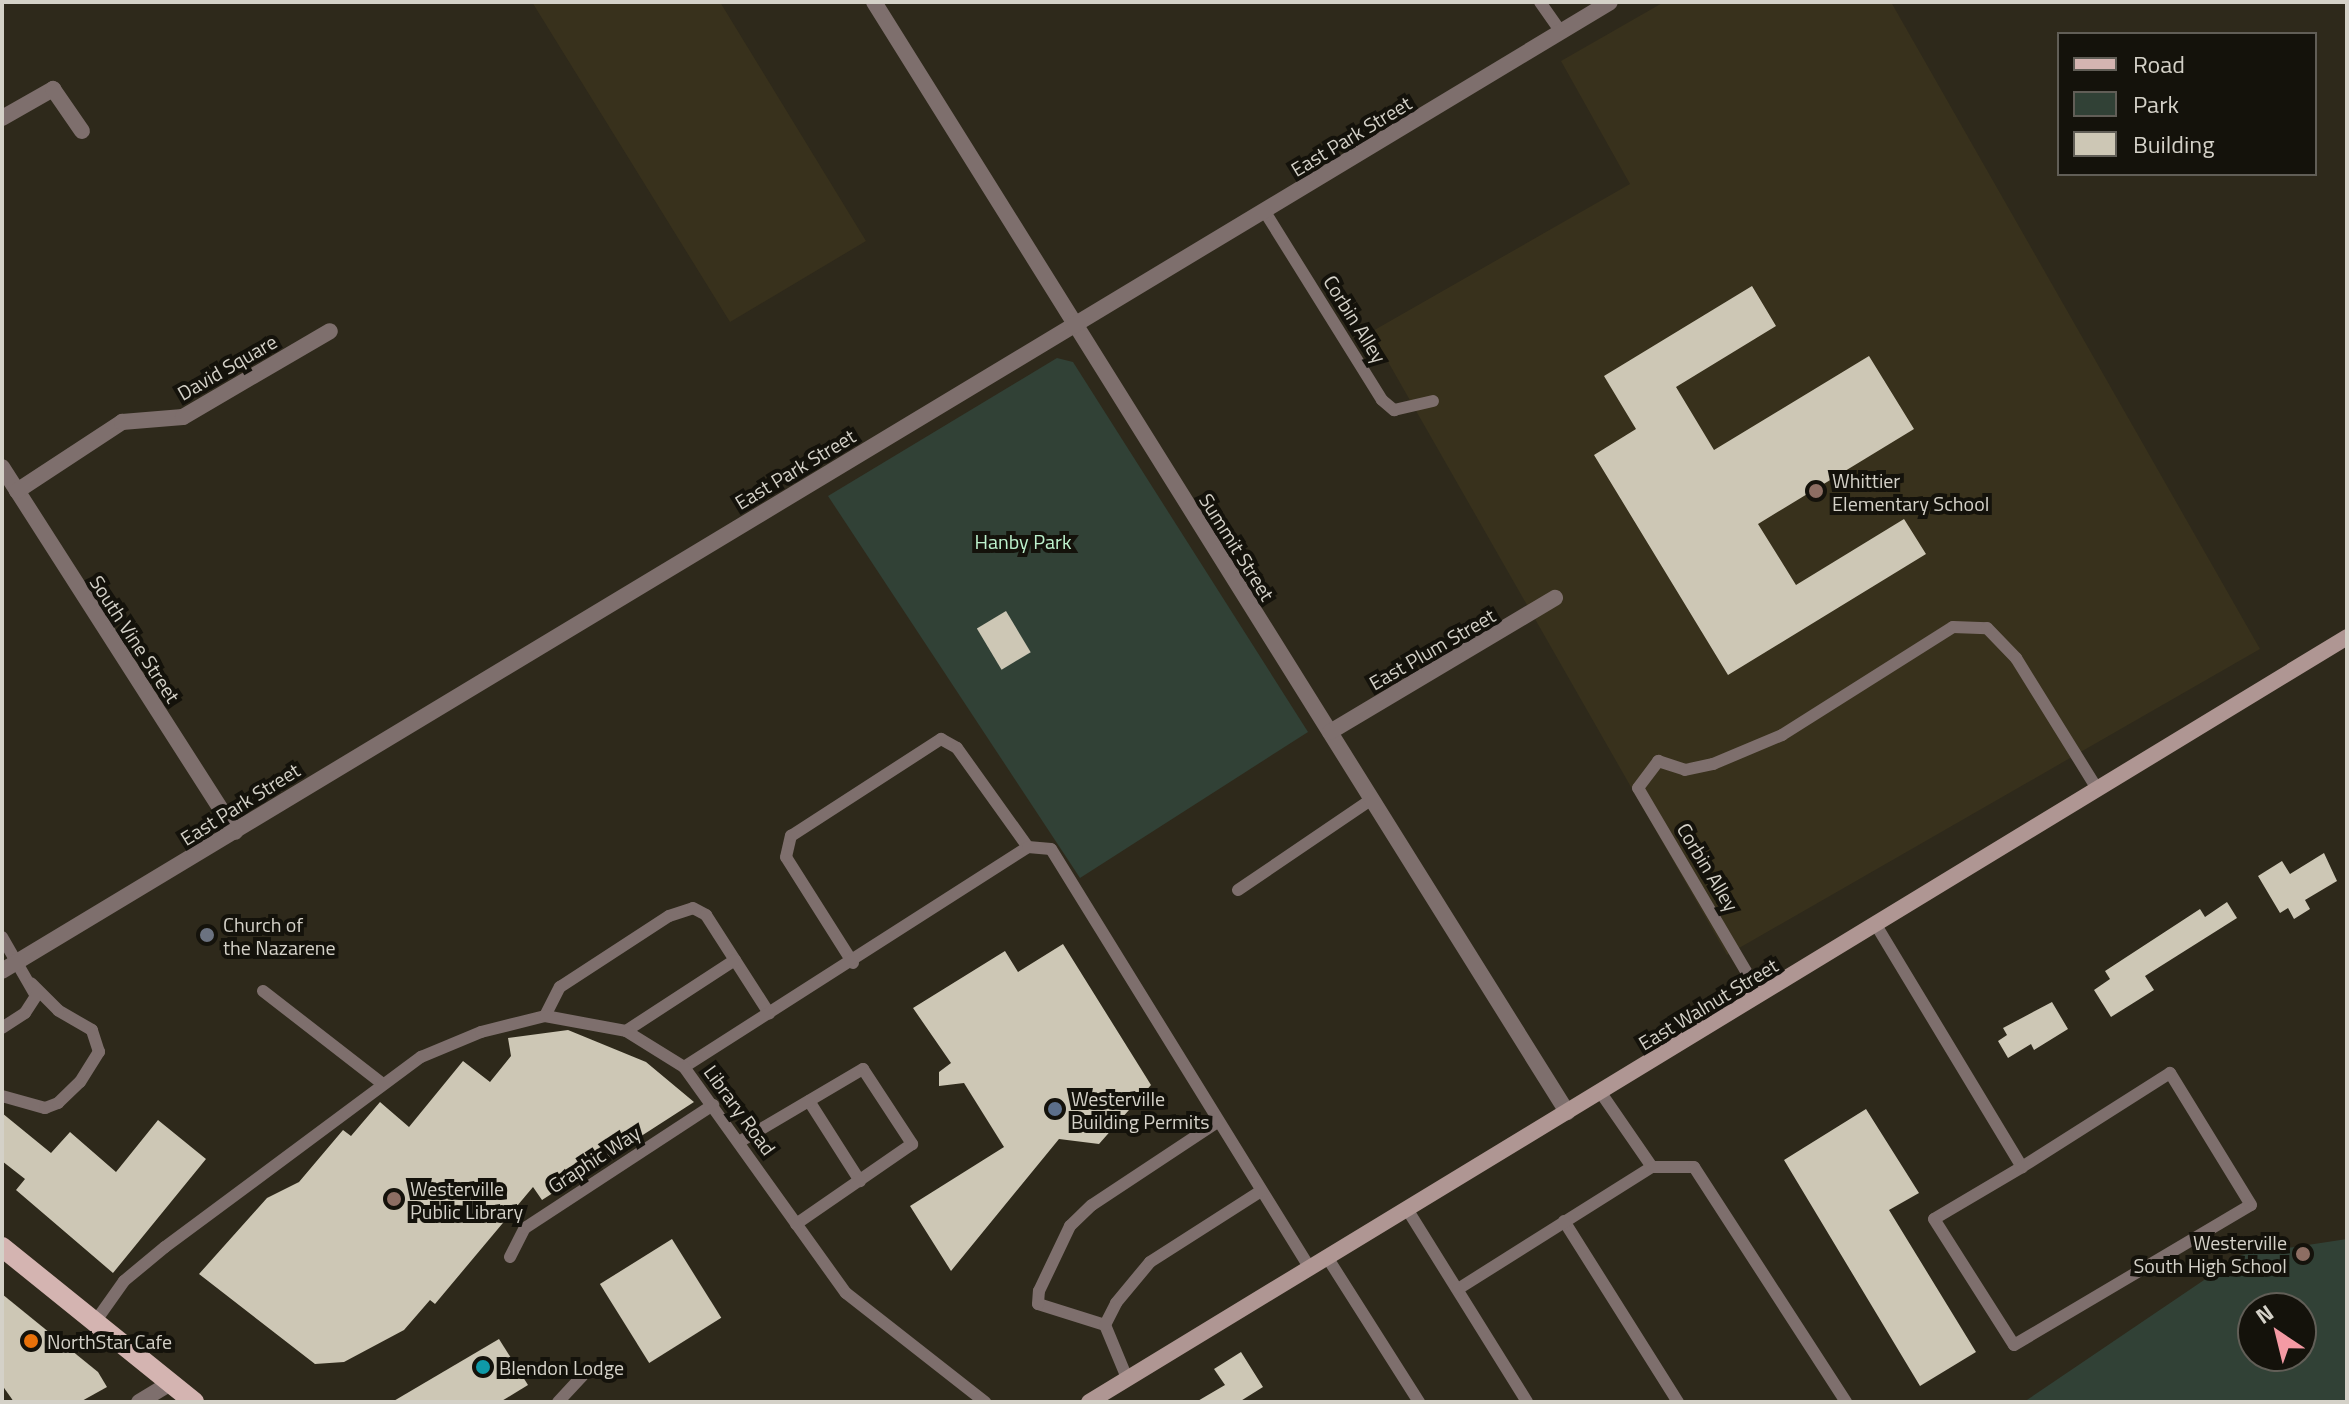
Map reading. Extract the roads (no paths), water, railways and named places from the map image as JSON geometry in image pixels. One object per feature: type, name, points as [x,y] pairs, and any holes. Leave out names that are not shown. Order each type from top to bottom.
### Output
[{"type":"main road","name":"East Walnut Street","points":[[1089,1402],[2347,637]]},
{"type":"main road","points":[[2,1247],[194,1402]]},
{"type":"street","name":"Summit Street","points":[[874,2],[1567,1112]]},
{"type":"street","name":"East Park Street","points":[[2,971],[1610,2]]},
{"type":"street","points":[[2,118],[53,89],[82,131]]},
{"type":"street","name":"David Square","points":[[17,491],[122,422],[183,417],[330,331]]},
{"type":"street","name":"South Vine Street","points":[[2,467],[235,832]]},
{"type":"street","name":"East Plum Street","points":[[1330,732],[1555,598]]},
{"type":"street","points":[[139,1402],[171,1383]]},
{"type":"lane","points":[[1540,2],[1561,32]]},
{"type":"lane","name":"Corbin Alley","points":[[1265,212],[1382,400],[1394,410],[1433,401]]},
{"type":"lane","name":"Corbin Alley","points":[[1760,995],[1638,788],[1658,761],[1685,770],[1713,764],[1782,735],[1953,627],[1987,628],[2016,658],[2098,790]]},
{"type":"lane","points":[[853,963],[786,857],[791,836],[941,739],[957,748],[1028,847]]},
{"type":"lane","points":[[1238,890],[1372,799]]},
{"type":"lane","points":[[684,1067],[853,963],[1028,847],[1051,849],[1063,863],[1216,1123],[1309,1267]]},
{"type":"lane","points":[[545,1016],[560,987],[669,916],[693,908],[706,915],[769,1013]]},
{"type":"lane","points":[[1876,925],[2022,1167]]},
{"type":"lane","points":[[2,937],[36,996],[25,1013],[2,1028]]},
{"type":"lane","points":[[626,1031],[735,960]]},
{"type":"lane","points":[[2,1096],[45,1108],[58,1103],[80,1082],[99,1052],[92,1030],[58,1010],[31,983]]},
{"type":"lane","points":[[263,991],[383,1084]]},
{"type":"lane","name":"Library Road","points":[[95,1322],[124,1281],[165,1247],[421,1057],[481,1032],[545,1016],[626,1031],[684,1067],[846,1293],[985,1402]]},
{"type":"lane","points":[[739,1142],[863,1069],[912,1144],[796,1224]]},
{"type":"lane","points":[[2170,1073],[2251,1205],[2014,1345],[1934,1219],[2022,1167],[2170,1073]]},
{"type":"lane","points":[[1601,1093],[1652,1167]]},
{"type":"lane","points":[[809,1101],[860,1181]]},
{"type":"lane","name":"Graphic Way","points":[[510,1257],[525,1228],[713,1105]]},
{"type":"lane","points":[[1105,1325],[1038,1304],[1039,1291],[1065,1236],[1092,1205],[1216,1123]]},
{"type":"lane","points":[[1458,1289],[1652,1167],[1694,1167],[1846,1402]]},
{"type":"lane","points":[[1105,1325],[1150,1262],[1261,1191]]},
{"type":"lane","points":[[1407,1209],[1527,1402]]},
{"type":"lane","points":[[1564,1221],[1678,1402]]},
{"type":"lane","points":[[1327,1257],[1419,1402]]},
{"type":"lane","points":[[1105,1325],[1127,1378]]},
{"type":"lane","points":[[558,1402],[583,1375]]},
{"type":"place","name":"Whittier Elementary School","points":[[1816,491]]},
{"type":"place","name":"Church of the Nazarene","points":[[207,935]]},
{"type":"place","name":"Westerville Building Permits","points":[[1055,1109]]},
{"type":"place","name":"Westerville Public Library","points":[[394,1199]]},
{"type":"place","name":"Westerville South High School","points":[[2303,1254]]},
{"type":"place","name":"NorthStar Cafe","points":[[31,1341]]},
{"type":"place","name":"Blendon Lodge","points":[[483,1367]]},
{"type":"park label","name":"Hanby Park","points":[[1023,541]]}]
